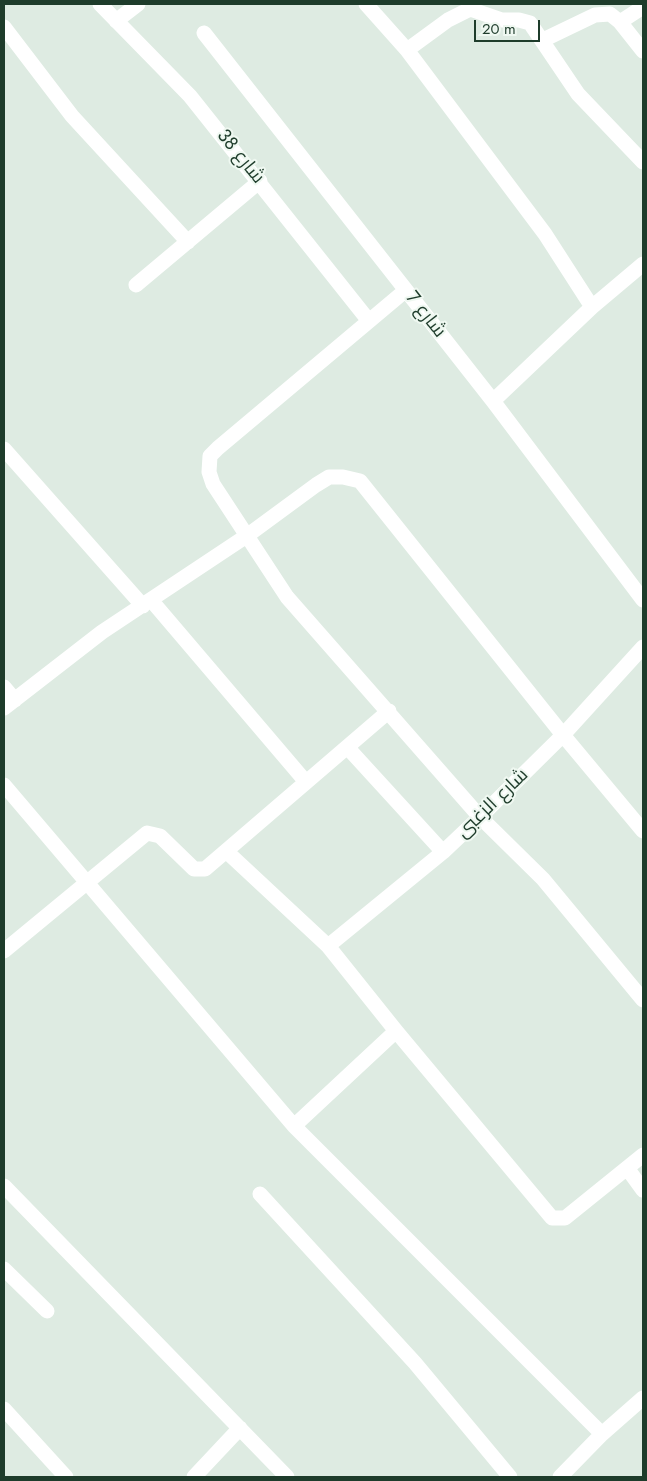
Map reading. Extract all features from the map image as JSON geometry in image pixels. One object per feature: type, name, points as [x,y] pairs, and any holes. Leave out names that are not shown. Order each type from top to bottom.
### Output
[{"type":"street","name":"شارع 38","points":[[100,4],[190,96],[260,181],[369,321]]},
{"type":"street","points":[[116,22],[138,4]]},
{"type":"street","points":[[366,4],[407,50],[544,234],[592,307]]},
{"type":"street","points":[[620,22],[643,7]]},
{"type":"street","points":[[407,50],[448,20],[470,9],[502,20],[519,20],[530,23],[578,94],[643,162]]},
{"type":"street","points":[[543,40],[595,15],[610,14],[620,22],[643,51]]},
{"type":"street","points":[[4,27],[72,116],[188,242]]},
{"type":"street","name":"شارع 7","points":[[204,33],[493,401],[643,600]]},
{"type":"street","points":[[136,286],[260,181]]},
{"type":"street","points":[[493,401],[592,307],[643,264]]},
{"type":"street","points":[[406,290],[210,456],[208,464],[213,484],[287,597],[480,817],[542,879],[643,1000]]},
{"type":"street","points":[[4,448],[147,603],[306,782]]},
{"type":"street","points":[[4,687],[9,704],[102,632],[248,535],[329,477],[344,477],[360,481],[563,735],[643,831]]},
{"type":"street","name":"شارع الزغبى","points":[[328,946],[443,852],[480,817],[563,735],[643,647]]},
{"type":"street","points":[[4,951],[147,833],[160,836],[194,868],[205,869],[389,711]]},
{"type":"street","points":[[347,747],[443,852]]},
{"type":"street","points":[[4,785],[294,1126],[602,1434]]},
{"type":"street","points":[[226,851],[328,946],[396,1032],[552,1218],[565,1218],[643,1155]]},
{"type":"street","points":[[294,1126],[396,1032]]},
{"type":"street","points":[[627,1168],[643,1190]]},
{"type":"street","points":[[4,1186],[287,1477]]},
{"type":"street","points":[[260,1194],[415,1363],[510,1477]]},
{"type":"street","points":[[4,1269],[47,1311]]},
{"type":"street","points":[[560,1477],[602,1434],[643,1398]]},
{"type":"street","points":[[4,1409],[66,1477]]},
{"type":"street","points":[[194,1477],[240,1428]]}]
